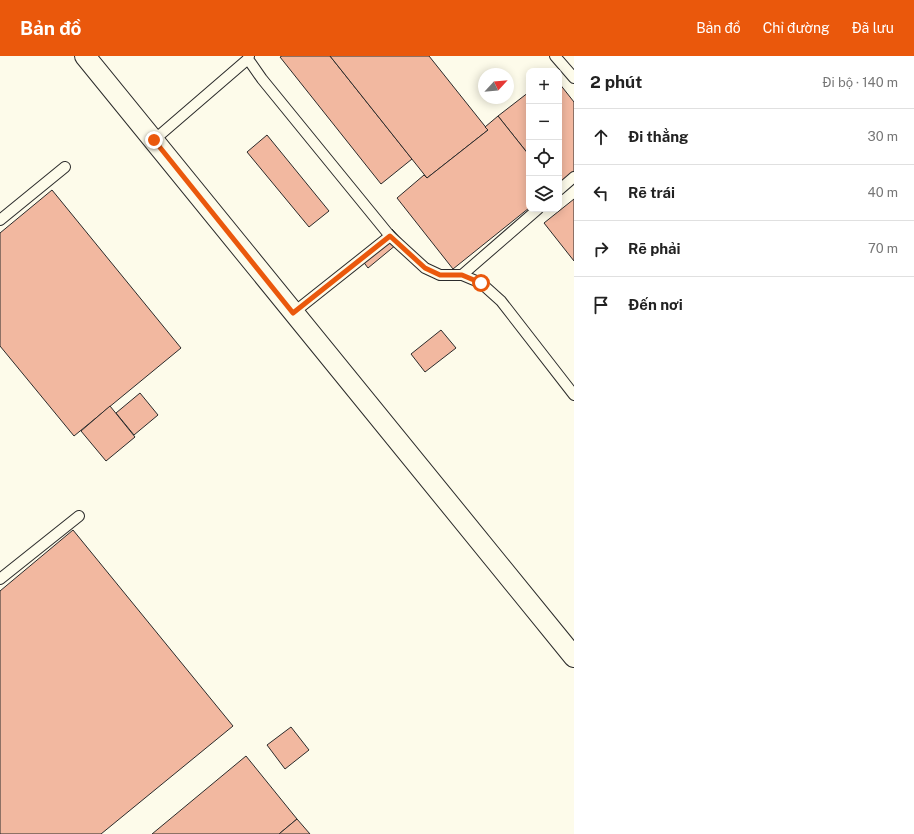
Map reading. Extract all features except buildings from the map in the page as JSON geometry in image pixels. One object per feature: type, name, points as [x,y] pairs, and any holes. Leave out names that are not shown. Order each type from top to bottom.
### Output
[{"type":"street","points":[[85,56],[574,657]]},
{"type":"lane","points":[[555,56],[574,78]]},
{"type":"lane","points":[[154,140],[248,58],[267,85],[390,236],[425,268],[440,275],[462,275],[481,283],[502,301],[574,395]]},
{"type":"lane","points":[[0,220],[65,167]]},
{"type":"lane","points":[[562,187],[574,177]]},
{"type":"lane","points":[[462,275],[535,212]]},
{"type":"lane","points":[[293,313],[390,236]]},
{"type":"lane","points":[[0,579],[79,516]]},
{"type":"route","points":[[154,140],[293,313],[390,236],[425,268],[440,275],[462,275],[481,283]]}]
